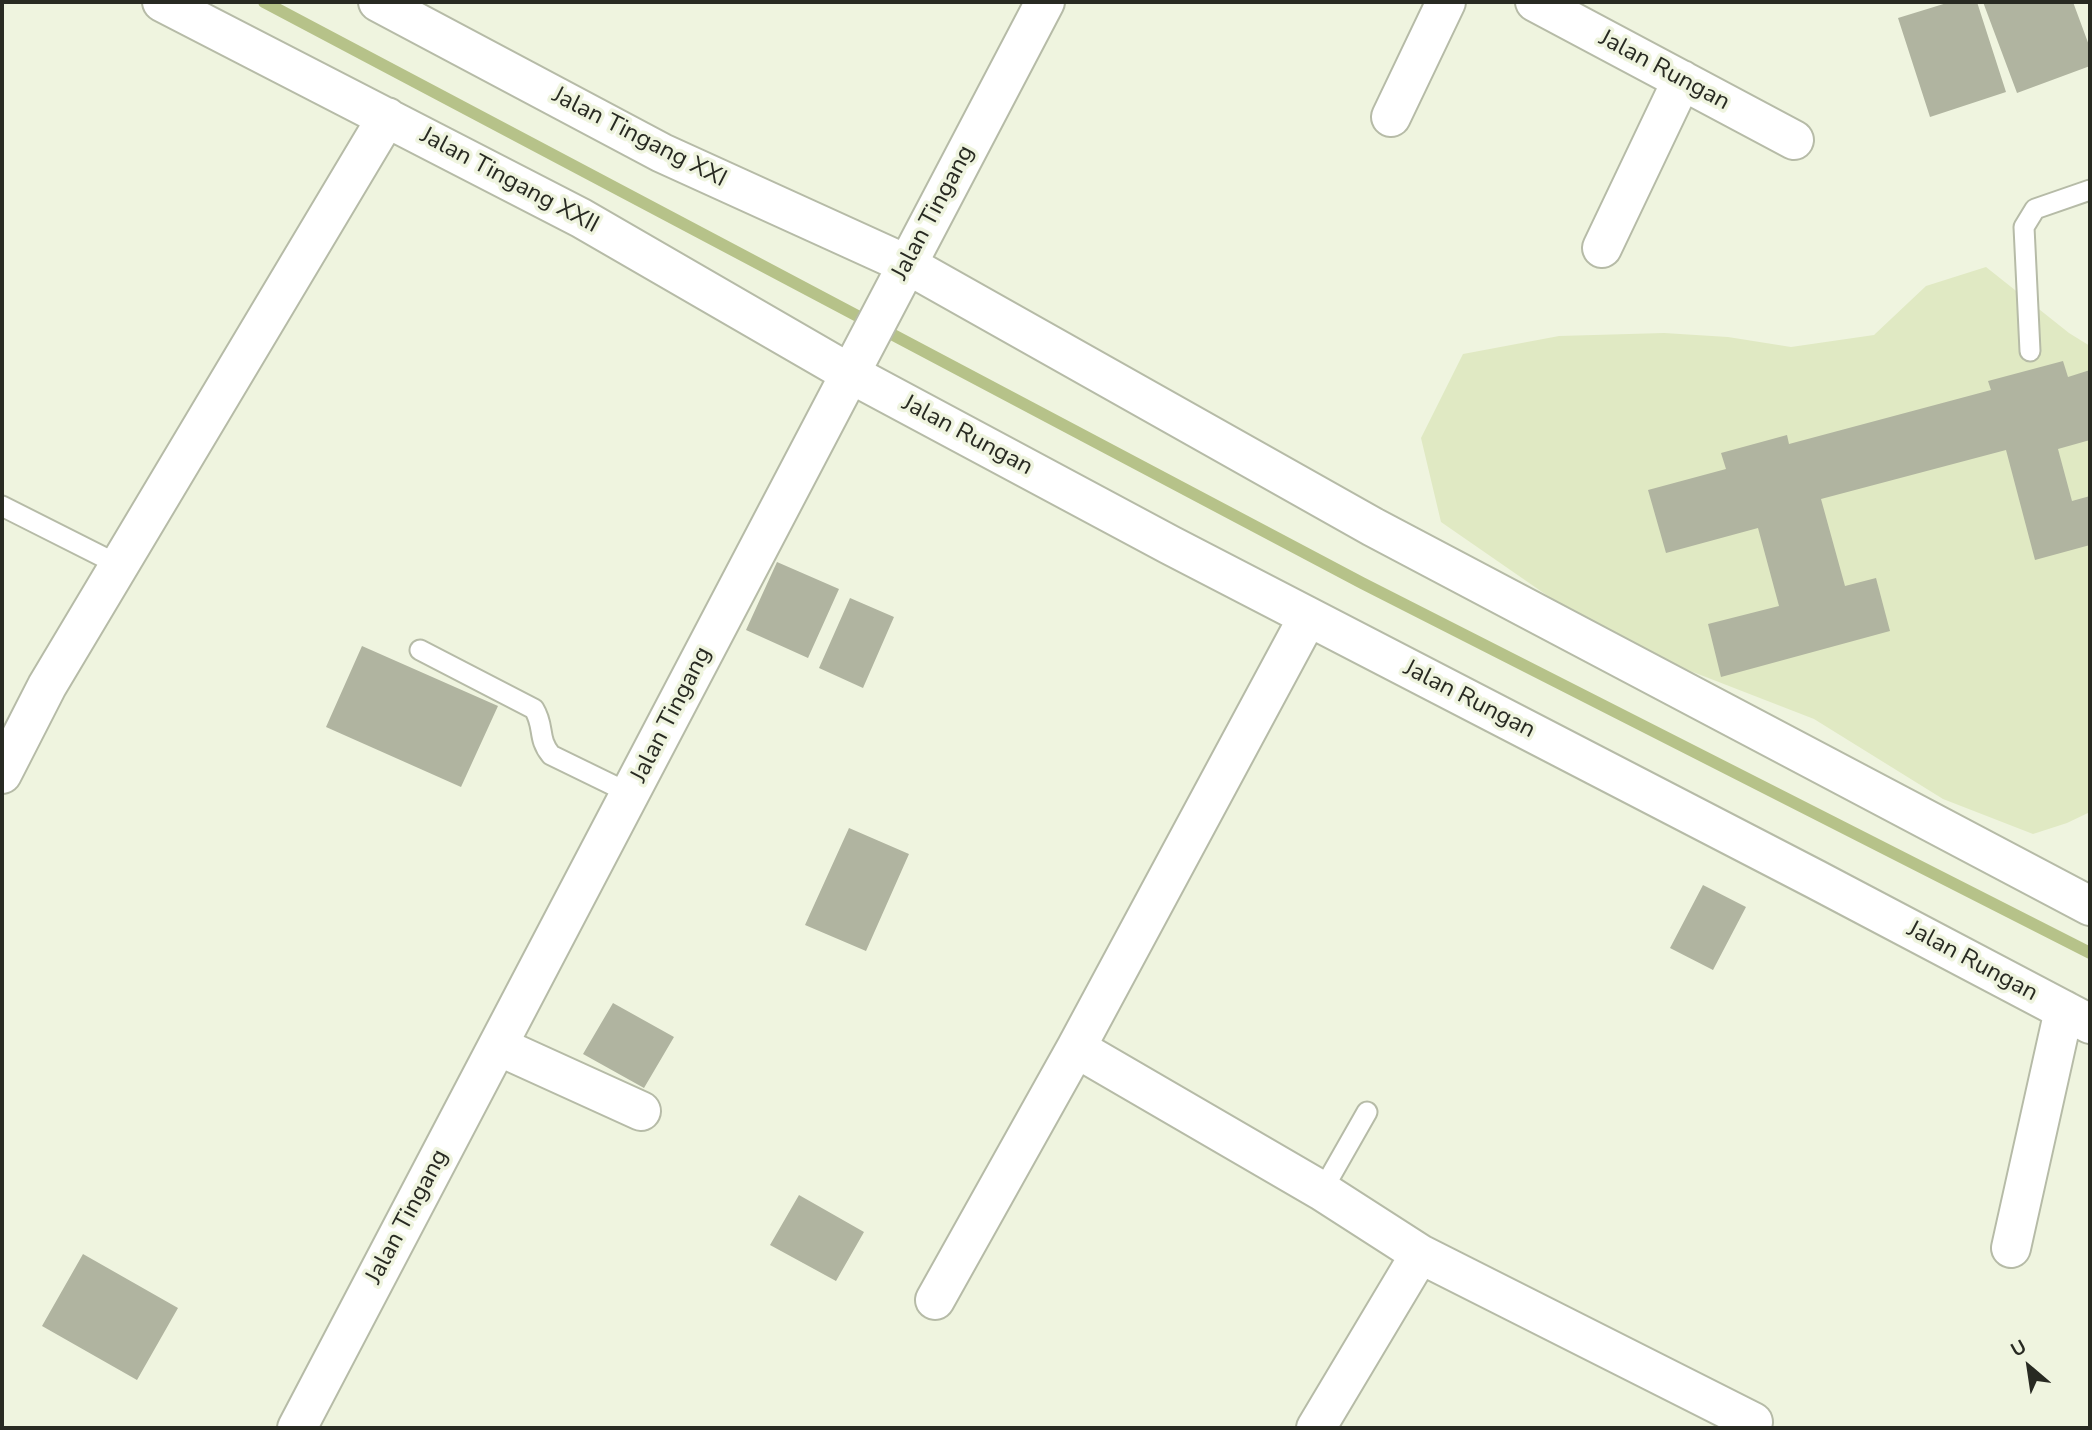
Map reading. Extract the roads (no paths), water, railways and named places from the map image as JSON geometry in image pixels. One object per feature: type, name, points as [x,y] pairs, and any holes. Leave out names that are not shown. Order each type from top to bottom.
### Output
[{"type":"street","name":"Jalan Tingang XXII","points":[[162,2],[855,363]]},
{"type":"street","name":"Jalan Tingang XXI","points":[[378,2],[900,276]]},
{"type":"street","name":"Jalan Tingang","points":[[297,1428],[1045,2]]},
{"type":"street","points":[[1391,117],[1446,2]]},
{"type":"street","name":"Jalan Rungan","points":[[1535,2],[1794,140]]},
{"type":"street","points":[[1602,248],[1682,80]]},
{"type":"street","points":[[2,774],[47,686],[387,117]]},
{"type":"street","points":[[900,276],[2090,906]]},
{"type":"street","name":"Jalan Rungan","points":[[855,363],[1170,545],[2077,1017]]},
{"type":"street","points":[[935,1300],[1076,1048],[1308,617]]},
{"type":"street","points":[[2011,1248],[2077,1017]]},
{"type":"street","points":[[498,1046],[641,1111]]},
{"type":"street","points":[[1076,1048],[1322,1191],[1420,1254],[1753,1422]]},
{"type":"street","points":[[1316,1428],[1420,1254]]},
{"type":"lane","points":[[2030,351],[2024,227],[2035,209],[2090,190]]},
{"type":"lane","points":[[2,506],[119,565]]},
{"type":"lane","points":[[420,650],[534,709],[539,717],[543,746],[551,755],[631,794]]},
{"type":"lane","points":[[1322,1191],[1367,1112]]},
{"type":"waterway","points":[[264,2],[1362,583],[2090,953]]}]
